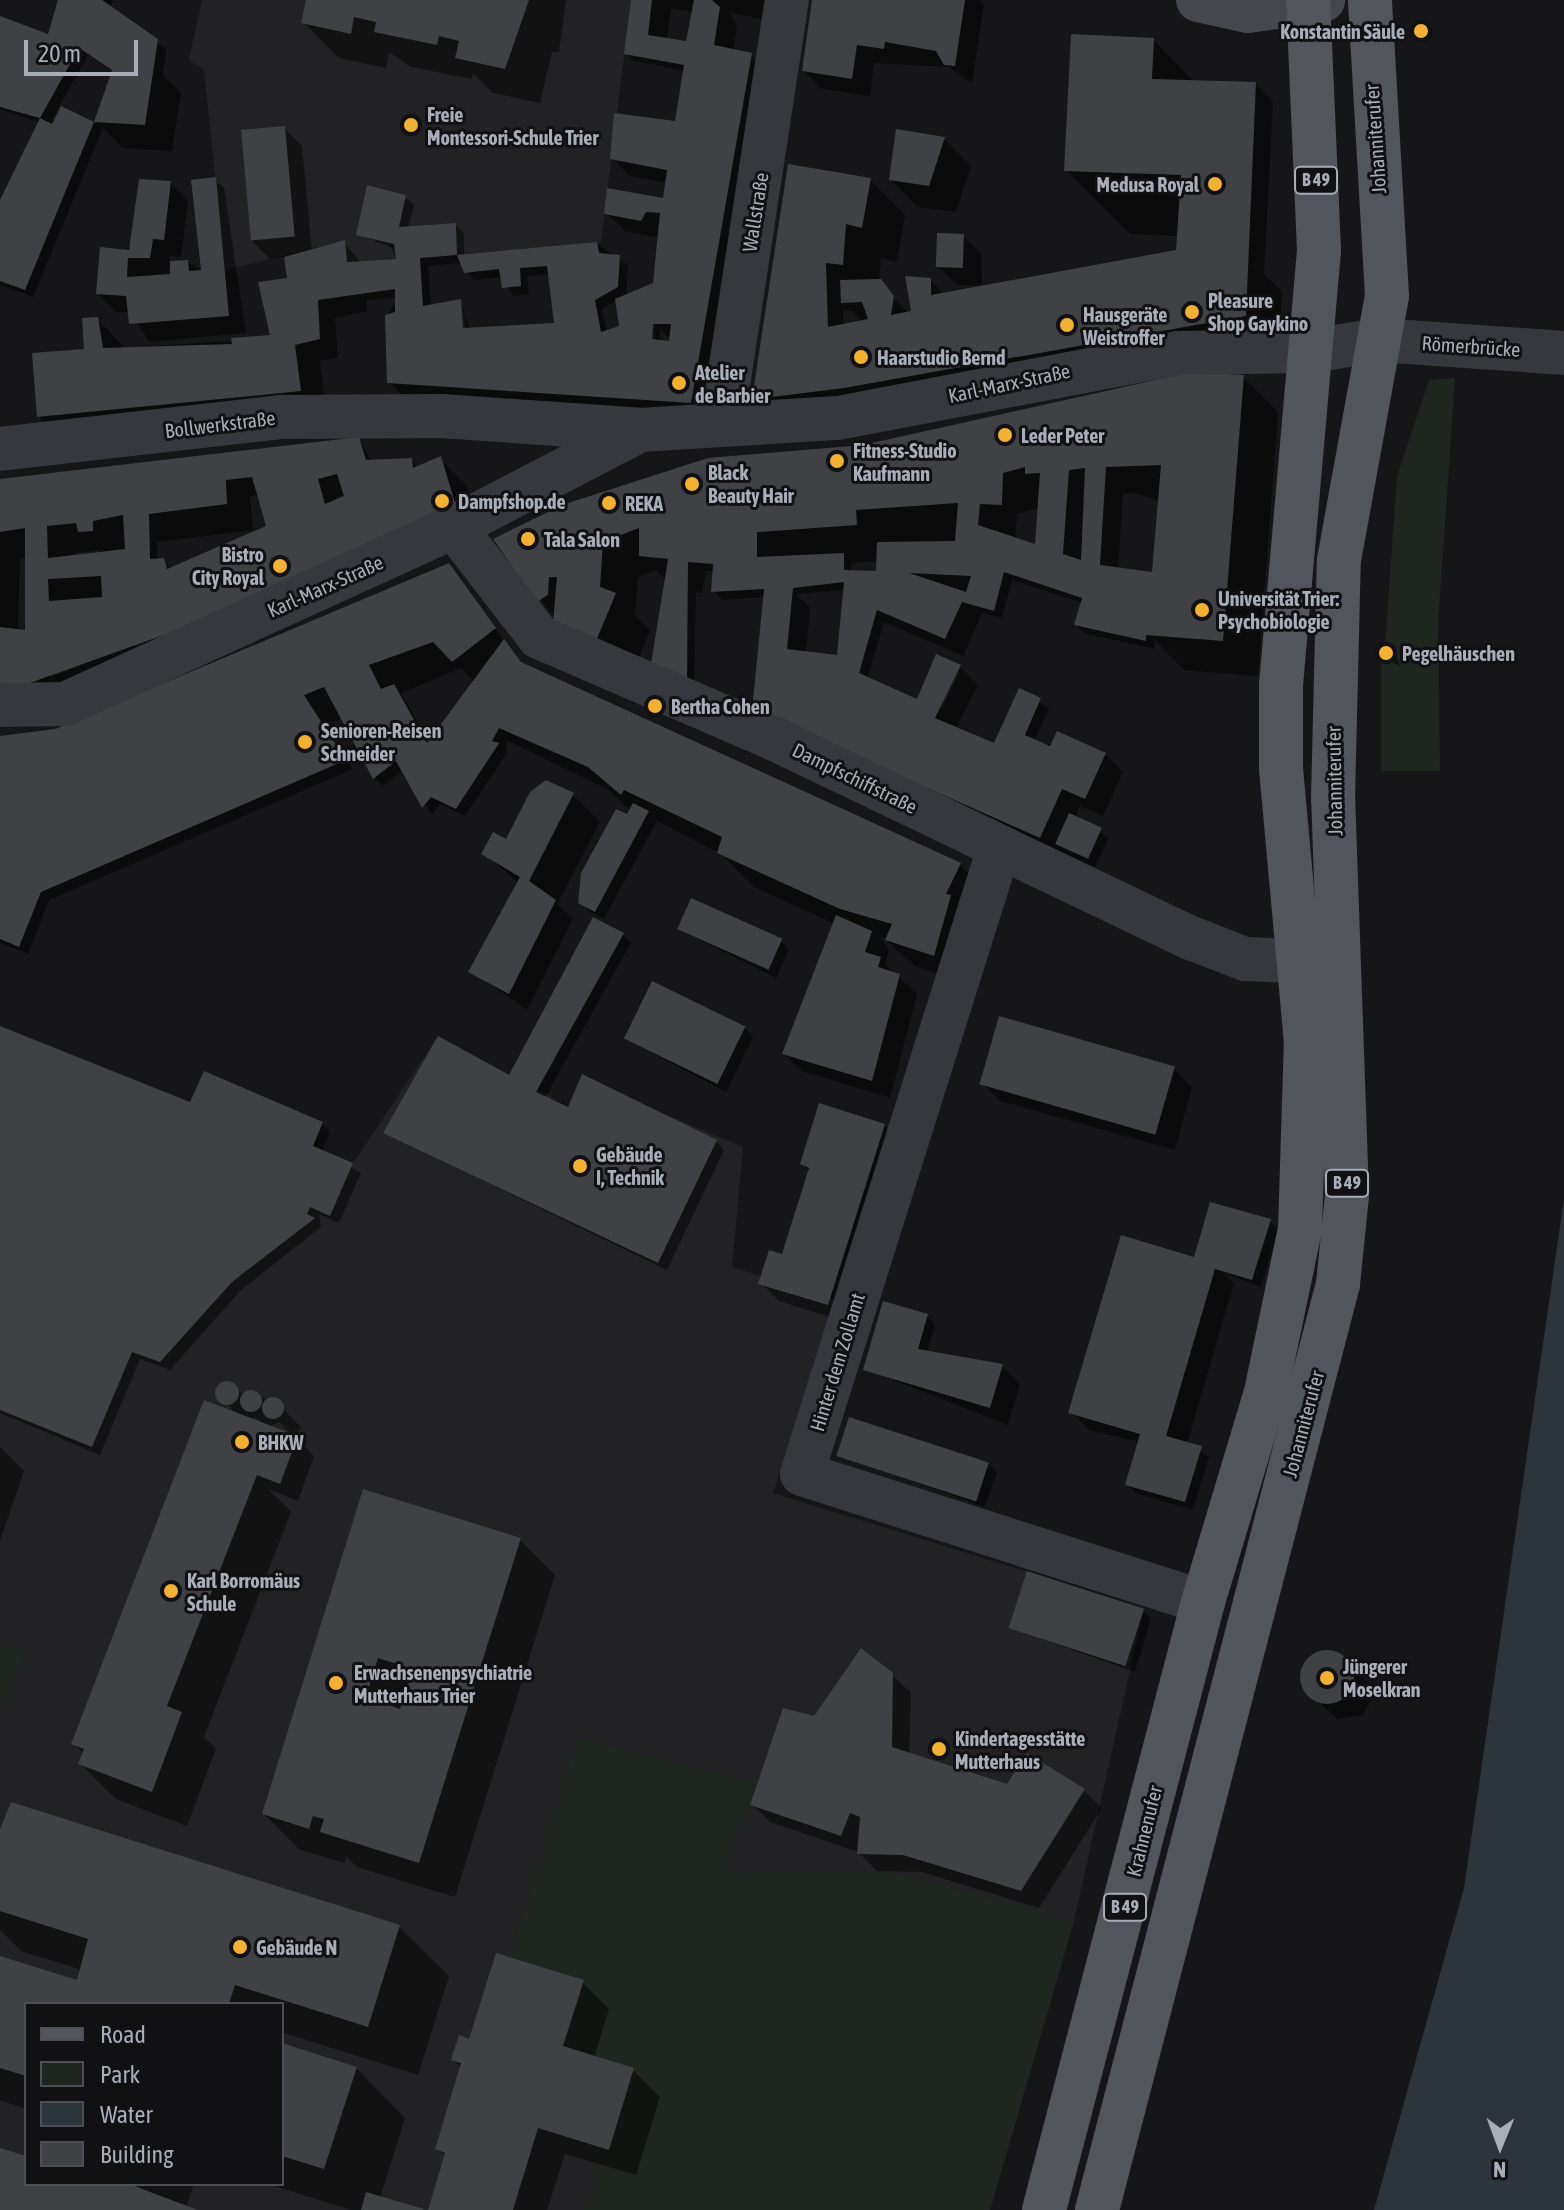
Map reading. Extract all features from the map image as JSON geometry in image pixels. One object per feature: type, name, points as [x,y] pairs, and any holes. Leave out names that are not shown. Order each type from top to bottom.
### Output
[{"type":"main road","points":[[1198,0],[1248,11],[1313,3]]},
{"type":"main road","name":"Johanniterufer","points":[[1228,1707],[1338,1284],[1347,1195],[1333,798],[1339,560],[1387,296],[1370,0]]},
{"type":"main road","name":"B 49","points":[[1300,961],[1281,769],[1281,672],[1319,250],[1313,3]]},
{"type":"main road","points":[[1300,961],[1328,943],[1339,922]]},
{"type":"main road","name":"Krahnenufer","points":[[1044,2210],[1203,1602],[1270,1378],[1300,1229],[1308,1100],[1300,961]]},
{"type":"main road","points":[[1203,1602],[1225,1629],[1228,1707]]},
{"type":"main road","name":"B 49","points":[[1097,2210],[1228,1707]]},
{"type":"street","name":"Wallstraße","points":[[722,424],[787,0]]},
{"type":"street","name":"Karl-Marx-Straße","points":[[442,416],[640,430],[838,418],[1179,353],[1311,351],[1379,340]]},
{"type":"street","name":"Römerbrücke","points":[[1379,340],[1458,343],[1564,353]]},
{"type":"street","name":"Bollwerkstraße","points":[[0,449],[282,417],[442,416]]},
{"type":"street","name":"Karl-Marx-Straße","points":[[0,705],[65,704],[454,527],[640,430]]},
{"type":"street","name":"Dampfschiffstraße","points":[[454,527],[539,637],[1245,959],[1300,961]]},
{"type":"street","name":"Hinter dem Zollamt","points":[[999,848],[802,1474],[1203,1602]]},
{"type":"shaded area","name":"Freie Montessori-Schule Trier","points":[[202,0],[631,0],[601,242],[457,255],[456,223],[399,227],[406,195],[368,185],[396,259],[347,262],[344,241],[225,270],[204,70],[189,60]]},
{"type":"shaded area","points":[[438,1036],[570,1107],[583,1080],[743,1147],[732,1267],[837,1301],[773,1493],[1144,1608],[1074,1921],[990,2210],[0,2210],[0,1410],[92,1447],[206,1171],[307,1213],[310,1207],[330,1215],[353,1163]]},
{"type":"green space","points":[[1455,378],[1438,625],[1440,771],[1381,771],[1381,659],[1394,653],[1385,646],[1397,476],[1429,380]]},
{"type":"green space","points":[[0,1643],[26,1652],[0,1714]]},
{"type":"green space","points":[[578,1737],[757,1783],[723,1873],[889,1871],[1074,1921],[990,2210],[584,2210],[634,2069],[563,2046],[583,1980],[509,1957]]},
{"type":"water","points":[[1564,1199],[1564,2210],[1374,2210],[1464,1888]]},
{"type":"building","points":[[58,0],[102,0],[158,39],[145,125],[94,122],[112,70],[79,48],[40,118],[0,107],[0,16],[48,34]]},
{"type":"building","points":[[306,0],[529,0],[505,69],[455,58],[459,41],[439,36],[437,45],[374,32],[376,22],[354,17],[351,34],[301,23]]},
{"type":"building","points":[[631,0],[652,0],[648,35],[686,41],[694,0],[712,0],[720,7],[714,45],[752,53],[691,403],[387,383],[385,315],[395,312],[395,289],[318,300],[320,339],[295,345],[301,391],[37,417],[32,353],[84,349],[82,318],[98,317],[103,348],[232,344],[231,338],[270,335],[258,282],[287,278],[284,257],[345,240],[347,262],[396,259],[394,244],[356,235],[367,185],[406,195],[399,227],[456,223],[457,255],[597,242],[599,253],[620,255],[618,287],[595,300],[601,332],[619,326],[615,299],[653,283],[660,213],[646,212],[641,221],[604,214],[607,188],[663,198],[667,170],[610,159],[614,113],[675,121],[684,65],[624,54]],"holes":[[[457,255],[464,273],[499,269],[502,288],[521,286],[520,268],[547,266],[554,323],[463,328],[461,299],[423,306],[420,258]],[[653,324],[671,324],[669,341],[652,339]]]},
{"type":"building","points":[[812,0],[965,0],[955,66],[944,65],[936,51],[885,42],[884,49],[857,45],[852,79],[802,71]]},
{"type":"building","points":[[1071,34],[1154,38],[1152,79],[1256,82],[1246,316],[844,388],[764,398],[753,392],[788,164],[871,178],[862,228],[846,224],[843,265],[826,263],[828,327],[868,319],[862,302],[841,303],[840,280],[881,279],[894,296],[891,315],[911,311],[905,276],[931,278],[931,295],[1176,250],[1181,175],[1064,171]]},
{"type":"building","points":[[61,106],[94,122],[25,290],[0,281],[0,200],[40,118],[52,124]]},
{"type":"building","points":[[285,126],[295,237],[251,240],[241,130]]},
{"type":"building","points":[[896,129],[945,137],[929,186],[889,180]]},
{"type":"building","points":[[216,177],[229,316],[129,324],[126,296],[96,294],[100,247],[129,250],[139,179],[171,181],[164,240],[153,239],[150,258],[128,258],[127,277],[170,274],[170,261],[188,260],[189,271],[201,270],[191,180]]},
{"type":"building","points":[[937,233],[964,234],[963,268],[936,267]]},
{"type":"building","points":[[1191,372],[1244,375],[1223,641],[1146,635],[1146,641],[1074,625],[1082,598],[1004,572],[994,611],[962,602],[945,639],[877,610],[859,673],[917,699],[936,654],[961,665],[935,718],[994,743],[1019,688],[1041,698],[1025,735],[1050,746],[1057,731],[1106,753],[1085,799],[1062,789],[1040,838],[752,710],[764,589],[711,592],[713,564],[688,562],[687,681],[651,664],[668,559],[639,556],[639,528],[603,542],[600,587],[616,593],[596,641],[553,622],[557,577],[549,577],[548,595],[537,602],[493,539],[562,505],[708,458],[863,445]],"holes":[[[1161,465],[1152,572],[1100,565],[1106,467]],[[1025,467],[1025,474],[1040,473],[1035,544],[978,525],[980,504],[1002,505],[1003,473]],[[1085,468],[1081,560],[1063,554],[1069,470]],[[958,503],[955,541],[877,542],[876,571],[844,570],[844,553],[757,557],[757,532],[857,525],[856,510]],[[909,573],[971,576],[966,592]],[[844,582],[837,655],[787,649],[793,588]]]},
{"type":"building","points":[[359,437],[366,460],[412,458],[413,468],[441,456],[455,503],[214,617],[24,685],[0,683],[0,627],[25,630],[25,528],[0,532],[0,479]],"holes":[[[337,474],[344,496],[325,504],[318,479]],[[252,477],[266,526],[167,569],[164,558],[150,559],[149,514],[227,504],[226,480]],[[123,515],[125,549],[48,558],[47,526],[76,523],[78,532],[93,531],[93,521]],[[101,576],[102,597],[49,601],[48,579]]]},
{"type":"building","points":[[449,563],[496,628],[452,662],[433,642],[369,665],[381,689],[394,684],[427,743],[504,639],[521,662],[961,863],[946,894],[951,895],[934,956],[885,940],[892,924],[840,909],[717,853],[722,837],[624,790],[621,795],[588,767],[499,728],[492,741],[499,743],[456,809],[431,797],[422,808],[396,761],[373,779],[324,687],[304,695],[346,760],[41,892],[19,947],[0,939],[0,736],[55,729]]},
{"type":"building","name":"Pegelhäuschen","points":[[1386,646],[1393,653],[1386,660],[1379,653]]},
{"type":"building","points":[[546,780],[574,793],[529,881],[556,900],[509,994],[468,972],[520,877],[481,854],[493,832],[506,839],[530,792]]},
{"type":"building","points":[[633,803],[649,811],[595,912],[578,903],[581,873],[616,809],[627,814]]},
{"type":"building","points":[[1069,813],[1102,828],[1088,859],[1055,844]]},
{"type":"building","points":[[691,898],[782,939],[769,970],[677,929]]},
{"type":"building","points":[[836,915],[872,931],[865,952],[881,957],[878,967],[900,974],[872,1081],[782,1054]]},
{"type":"building","name":"Gebäude I, Technik","points":[[593,917],[624,933],[536,1092],[568,1107],[582,1074],[717,1140],[658,1263],[383,1133],[438,1036],[509,1075]]},
{"type":"building","points":[[652,981],[745,1027],[717,1084],[624,1039]]},
{"type":"building","points":[[999,1016],[1175,1066],[1155,1135],[979,1084]]},
{"type":"building","points":[[0,1026],[190,1102],[204,1071],[323,1122],[313,1146],[353,1163],[330,1216],[310,1207],[307,1214],[315,1218],[232,1282],[160,1362],[132,1352],[92,1447],[0,1410]]},
{"type":"building","points":[[819,1103],[885,1124],[828,1305],[758,1284],[769,1250],[782,1254],[809,1168],[800,1164]]},
{"type":"building","points":[[1210,1202],[1271,1219],[1252,1280],[1215,1269],[1166,1436],[1202,1446],[1185,1502],[1125,1485],[1140,1434],[1068,1413],[1121,1235],[1194,1257]]},
{"type":"building","points":[[883,1301],[928,1314],[918,1349],[1003,1364],[990,1408],[863,1370]]},
{"type":"building","points":[[227,1381],[238,1388],[239,1393],[232,1404],[227,1405],[216,1398],[215,1393],[222,1382]]},
{"type":"building","points":[[251,1390],[262,1401],[251,1412],[240,1401]]},
{"type":"building","points":[[273,1397],[281,1400],[284,1408],[281,1416],[273,1419],[265,1416],[262,1408],[265,1400]]},
{"type":"building","name":"Karl Borromäus Schule","points":[[204,1400],[298,1436],[280,1484],[257,1475],[167,1706],[182,1712],[152,1792],[78,1764],[84,1749],[71,1744]]},
{"type":"building","points":[[849,1417],[989,1462],[976,1501],[836,1456]]},
{"type":"building","name":"Erwachsenenpsychiatrie Mutterhaus Trier","points":[[363,1489],[521,1538],[419,1863],[320,1832],[324,1819],[313,1816],[309,1829],[262,1814]],"holes":[[[378,1658],[413,1669],[400,1709],[366,1697]]]},
{"type":"building","points":[[1027,1571],[1144,1609],[1125,1666],[1008,1628]]},
{"type":"building","points":[[861,1648],[893,1673],[892,1747],[1007,1784],[1027,1753],[1085,1789],[1021,1891],[903,1855],[857,1854],[860,1817],[850,1813],[841,1836],[750,1805],[783,1708],[814,1716]]},
{"type":"building","name":"Jüngerer Moselkran","points":[[1327,1650],[1346,1658],[1354,1677],[1346,1696],[1327,1704],[1308,1696],[1300,1677],[1308,1658]]},
{"type":"building","name":"Gebäude N","points":[[11,1802],[400,1925],[368,2027],[235,1985],[230,2002],[24,2002],[24,2075],[0,2068],[0,1956],[77,1980],[88,1939],[0,1911],[0,1829]]},
{"type":"building","points":[[496,1953],[584,1980],[563,2046],[634,2068],[609,2150],[538,2128],[513,2210],[428,2210],[445,2153],[435,2149],[461,2063],[451,2060],[459,2035],[469,2039]]},
{"type":"building","points":[[284,2044],[357,2067],[324,2169],[284,2157]]},
{"type":"building","points":[[0,2148],[24,2155],[24,2186],[134,2186],[198,2210],[0,2210]]},
{"type":"building","points":[[366,2192],[424,2209],[361,2210]]},
{"type":"place","name":"Konstantin Säule","points":[[1421,31]]},
{"type":"place","name":"Freie Montessori-Schule Trier","points":[[411,125]]},
{"type":"place","name":"Medusa Royal","points":[[1215,184]]},
{"type":"place","name":"Pleasure Shop Gaykino","points":[[1192,312]]},
{"type":"place","name":"Hausgeräte Weistroffer","points":[[1067,325]]},
{"type":"place","name":"Haarstudio Bernd","points":[[861,357]]},
{"type":"place","name":"Atelier de Barbier","points":[[679,383]]},
{"type":"place","name":"Leder Peter","points":[[1005,435]]},
{"type":"place","name":"Fitness-Studio Kaufmann","points":[[837,461]]},
{"type":"place","name":"Black Beauty Hair","points":[[692,484]]},
{"type":"place","name":"Dampfshop.de","points":[[442,501]]},
{"type":"place","name":"REKA","points":[[609,503]]},
{"type":"place","name":"Tala Salon","points":[[528,539]]},
{"type":"place","name":"Bistro City Royal","points":[[280,566]]},
{"type":"place","name":"Universität Trier: Psychobiologie","points":[[1202,610]]},
{"type":"place","name":"Pegelhäuschen","points":[[1386,653]]},
{"type":"place","name":"Bertha Cohen","points":[[655,706]]},
{"type":"place","name":"Senioren-Reisen Schneider","points":[[305,742]]},
{"type":"place","name":"Gebäude I, Technik","points":[[580,1166]]},
{"type":"place","name":"BHKW","points":[[242,1442]]},
{"type":"place","name":"Karl Borromäus Schule","points":[[171,1591]]},
{"type":"place","name":"Jüngerer Moselkran","points":[[1327,1678]]},
{"type":"place","name":"Erwachsenenpsychiatrie Mutterhaus Trier","points":[[336,1683]]},
{"type":"place","name":"Kindertagesstätte Mutterhaus","points":[[939,1749]]},
{"type":"place","name":"Gebäude N","points":[[240,1947]]}]
